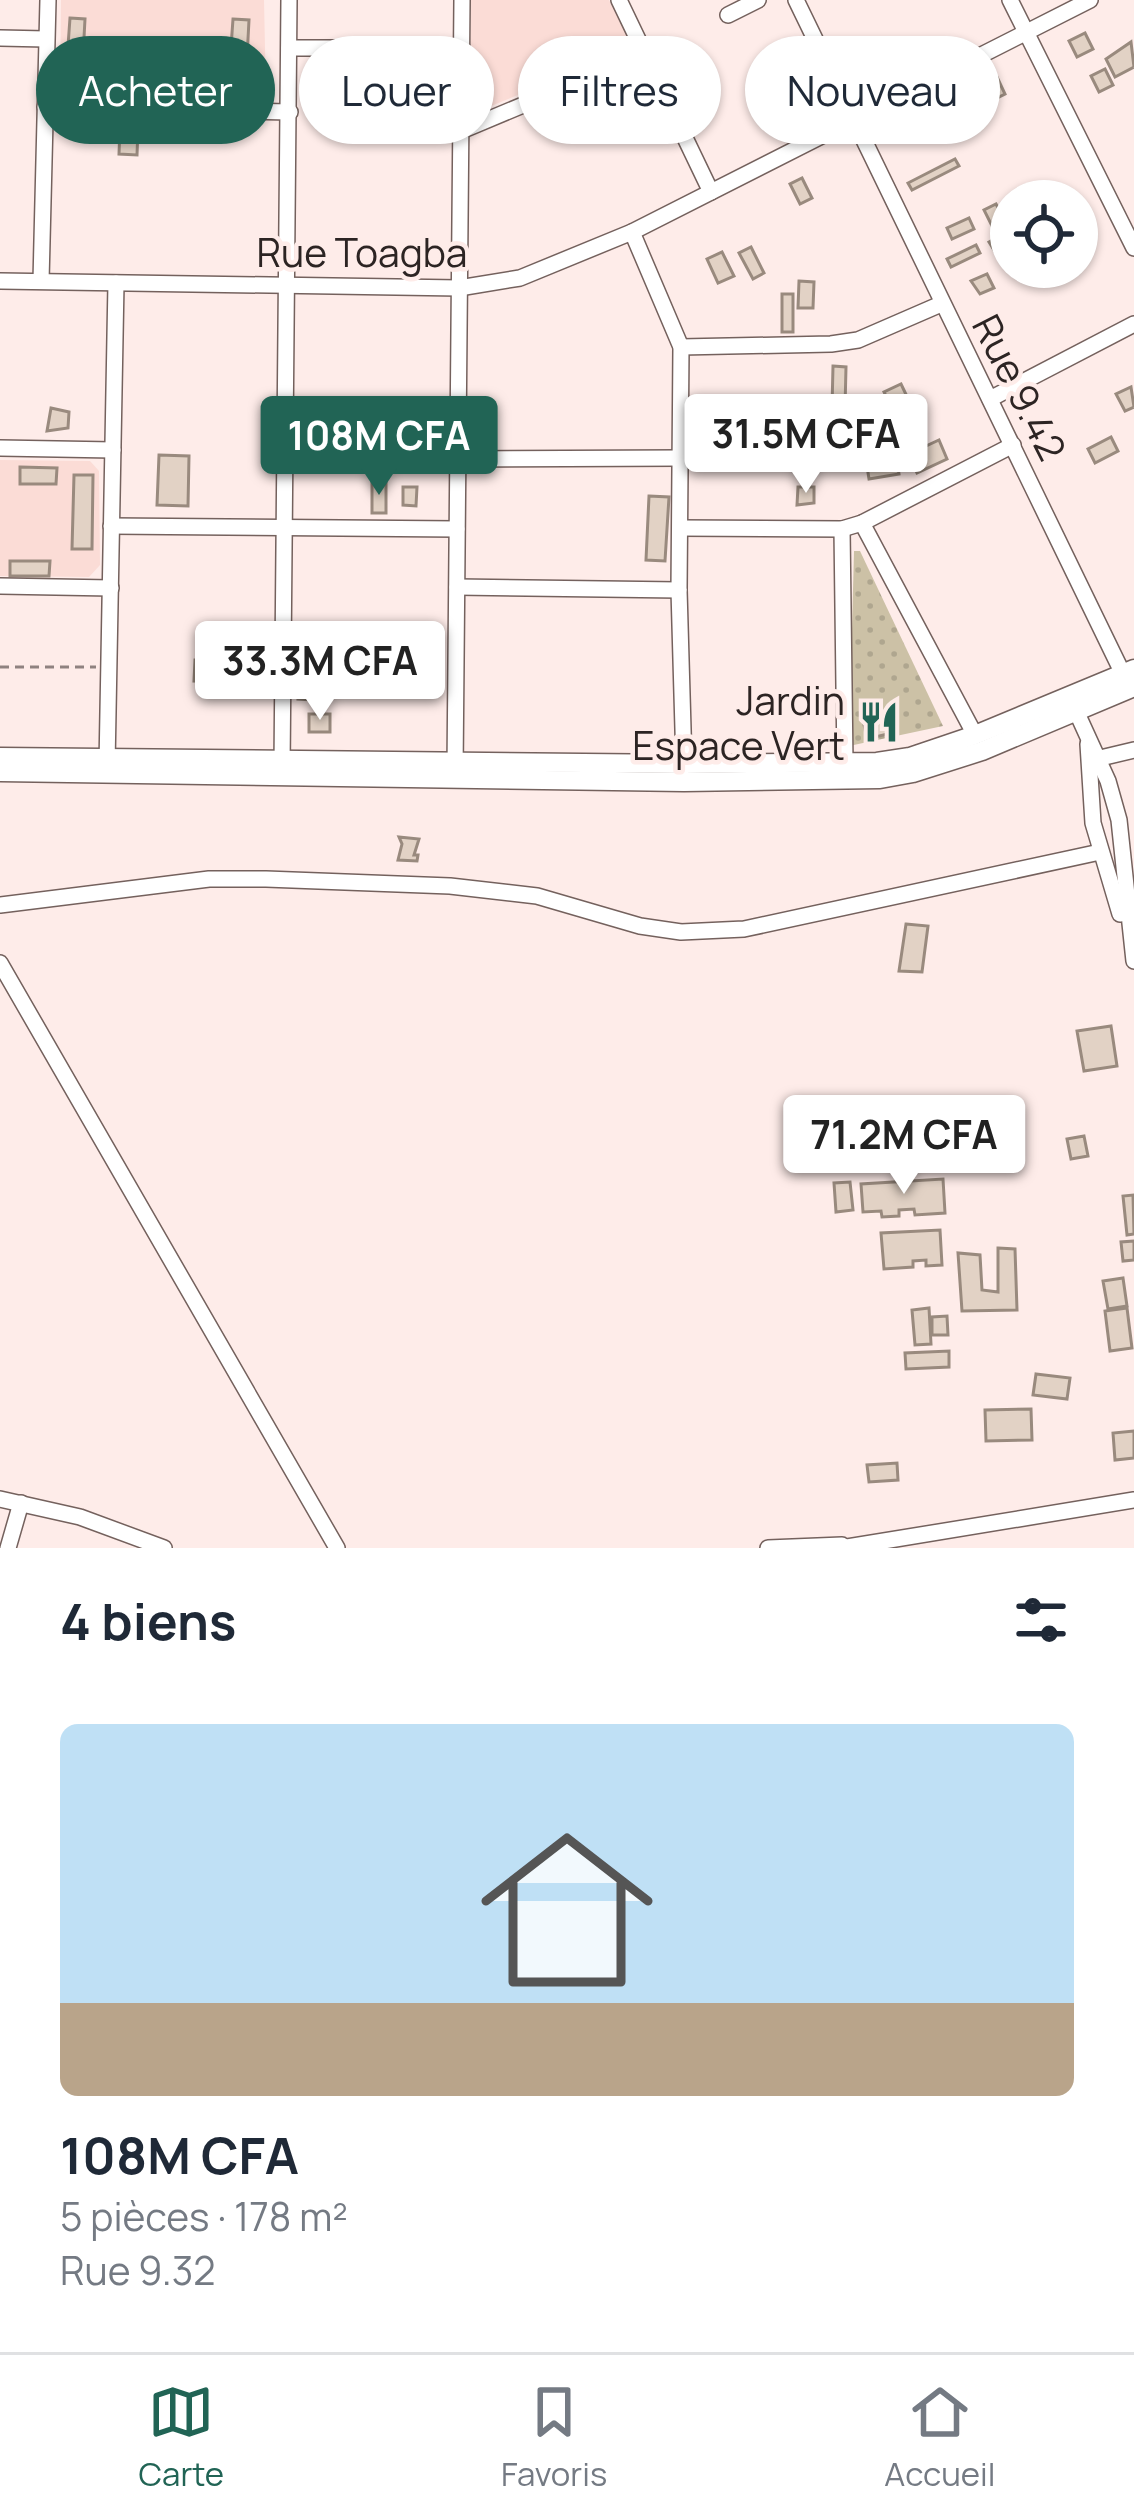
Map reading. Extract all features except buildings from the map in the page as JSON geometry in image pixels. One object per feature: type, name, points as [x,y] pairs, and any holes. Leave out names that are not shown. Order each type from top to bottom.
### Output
[{"type":"main road","points":[[0,757],[107,766],[880,779],[982,751],[1077,712],[1130,677]]},
{"type":"main road","points":[[455,771],[844,764],[910,757],[1130,677]]},
{"type":"main road","points":[[0,772],[107,766]]},
{"type":"street","points":[[46,36],[48,0]]},
{"type":"street","points":[[282,769],[289,0]]},
{"type":"street","points":[[462,0],[462,36]]},
{"type":"street","points":[[620,0],[637,36]]},
{"type":"street","points":[[728,15],[758,0]]},
{"type":"street","name":"Rue 9.42","points":[[796,0],[814,36]]},
{"type":"street","points":[[1010,0],[1134,248]]},
{"type":"street","name":"Rue Toagba","points":[[1000,45],[1090,0]]},
{"type":"street","points":[[0,38],[36,39]]},
{"type":"street","points":[[290,48],[299,48]]},
{"type":"street","points":[[275,112],[290,112]]},
{"type":"street","points":[[41,281],[44,144]]},
{"type":"street","points":[[455,771],[461,144]]},
{"type":"street","points":[[688,144],[711,192]]},
{"type":"street","name":"Rue Toagba","points":[[0,281],[460,289],[520,278],[632,232],[805,144]]},
{"type":"street","name":"Rue 9.42","points":[[866,144],[941,304],[1130,677]]},
{"type":"street","points":[[632,232],[681,346],[679,590],[684,764]]},
{"type":"street","points":[[107,766],[116,283]]},
{"type":"street","points":[[681,346],[858,340],[941,304]]},
{"type":"street","points":[[989,399],[1134,324]]},
{"type":"street","points":[[680,528],[842,529],[1013,445]]},
{"type":"street","points":[[0,448],[113,450]]},
{"type":"street","points":[[458,459],[681,458]]},
{"type":"street","points":[[862,523],[975,735]]},
{"type":"street","points":[[111,526],[457,530]]},
{"type":"street","points":[[842,529],[844,764]]},
{"type":"street","points":[[0,586],[111,588]]},
{"type":"street","points":[[457,587],[679,590]]},
{"type":"street","points":[[1077,712],[1118,820],[1132,952]]},
{"type":"street","points":[[1094,759],[1134,750]]},
{"type":"street","points":[[1094,759],[1093,823],[1132,952]]},
{"type":"street","points":[[0,904],[209,879],[450,886],[537,896],[640,926],[710,932],[787,920],[1100,852]]},
{"type":"street","points":[[0,963],[337,1548]]},
{"type":"street","points":[[0,1498],[80,1517],[164,1548]]},
{"type":"street","points":[[768,1548],[842,1547],[1134,1500]]},
{"type":"street","points":[[8,1548],[20,1503]]},
{"type":"path","points":[[0,667],[109,668]]},
{"type":"shaded area","points":[[61,0],[264,0],[265,36],[61,36]]},
{"type":"shaded area","points":[[471,0],[609,0],[627,36],[518,36],[518,95],[494,105],[494,36],[470,36]]},
{"type":"shaded area","points":[[0,460],[90,461],[99,471],[100,565],[89,577],[0,576]]},
{"type":"shaded area","points":[[854,551],[860,551],[943,726],[849,746]]},
{"type":"place","name":"Jardin Espace Vert","points":[[879,722]]}]
